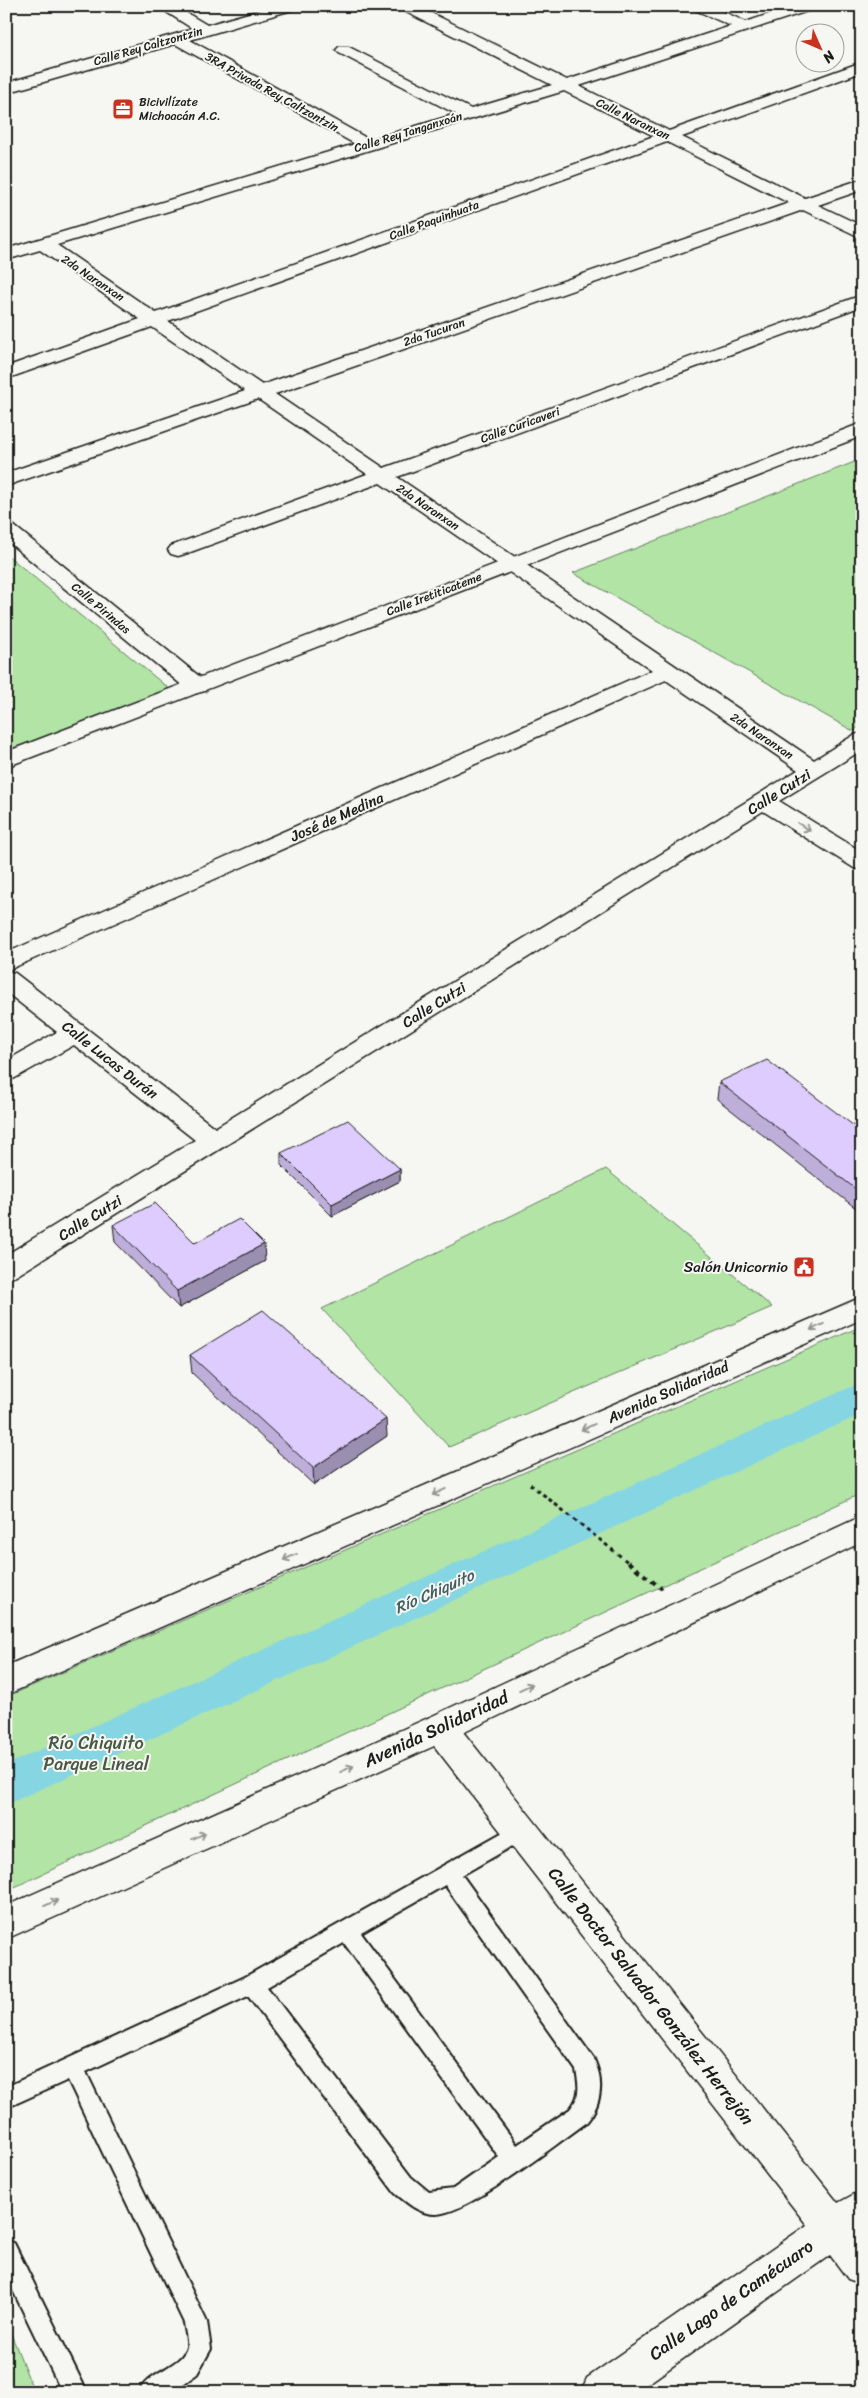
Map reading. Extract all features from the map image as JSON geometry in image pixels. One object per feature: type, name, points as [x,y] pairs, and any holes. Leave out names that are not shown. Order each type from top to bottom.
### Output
[{"type":"street","points":[[164,6],[205,30]]},
{"type":"street","name":"Calle Rey Caltzontzin","points":[[6,88],[290,6]]},
{"type":"street","name":"Calle Naranxan","points":[[405,6],[862,233]]},
{"type":"street","points":[[698,6],[745,27]]},
{"type":"street","name":"Calle Rey Tanganxoán","points":[[6,255],[565,86],[809,6]]},
{"type":"street","name":"3RA Privada Rey Caltzontzin","points":[[176,38],[368,145]]},
{"type":"street","points":[[344,50],[468,114]]},
{"type":"street","name":"Calle Paquinhuata","points":[[6,373],[862,67]]},
{"type":"street","name":"2da Tucuran","points":[[6,480],[862,184]]},
{"type":"street","name":"2da Naranxan","points":[[6,236],[34,246],[155,320],[813,770]]},
{"type":"street","name":"Calle Curicaveri","points":[[178,550],[862,300]]},
{"type":"street","name":"Calle Iretiticateme","points":[[6,760],[862,429]]},
{"type":"street","name":"Calle Pirindas","points":[[6,529],[196,686]]},
{"type":"street","name":"José de Medina","points":[[6,963],[667,671]]},
{"type":"street","name":"Calle Cutzi","points":[[6,1269],[862,740]]},
{"type":"street","points":[[763,801],[862,863]]},
{"type":"street","name":"Calle Lucas Durán","points":[[6,979],[214,1141]]},
{"type":"street","points":[[6,1072],[76,1033]]},
{"type":"street","name":"Avenida Solidaridad","points":[[6,1681],[862,1307]]},
{"type":"street","name":"Avenida Solidaridad","points":[[6,1923],[440,1728],[862,1528]]},
{"type":"street","name":"Calle Doctor Salvador González Herrejón","points":[[440,1728],[521,1831],[848,2219],[862,2265]]},
{"type":"street","name":"Calle Lago de Camécuaro","points":[[601,2392],[848,2219]]},
{"type":"lane","points":[[6,2098],[252,1984],[521,1831]]},
{"type":"lane","points":[[252,1984],[403,2185],[418,2199],[440,2205],[460,2197],[578,2116],[588,2106],[592,2088],[586,2066],[448,1873]]},
{"type":"lane","points":[[347,1930],[514,2160]]},
{"type":"lane","points":[[73,2067],[194,2322],[199,2350],[190,2366],[151,2392]]},
{"type":"lane","points":[[6,2251],[75,2392]]},
{"type":"path","points":[[559,1505],[688,1610]]},
{"type":"green space","points":[[862,459],[862,725],[853,731],[573,573]]},
{"type":"green space","points":[[6,554],[173,692],[6,754]]},
{"type":"green space","points":[[606,1169],[772,1307],[449,1447],[322,1309]]},
{"type":"green space","name":"Río Chiquito Parque Lineal","points":[[862,1326],[862,1493],[6,1891],[6,1697]]},
{"type":"green space","points":[[6,2321],[34,2392],[6,2392]]},
{"type":"building","points":[[767,1060],[862,1132],[862,1194],[719,1082]]},
{"type":"building","points":[[348,1120],[400,1169],[332,1204],[281,1153]]},
{"type":"building","points":[[155,1203],[195,1243],[239,1219],[264,1244],[177,1291],[113,1225]]},
{"type":"building","points":[[263,1310],[386,1419],[313,1468],[190,1355]]},
{"type":"waterway","name":"Río Chiquito","points":[[6,1786],[862,1397]]},
{"type":"place","name":"Bicivilízate Michoacán A.C.","points":[[123,109]]},
{"type":"place","name":"Salón Unicornio","points":[[804,1267]]}]
